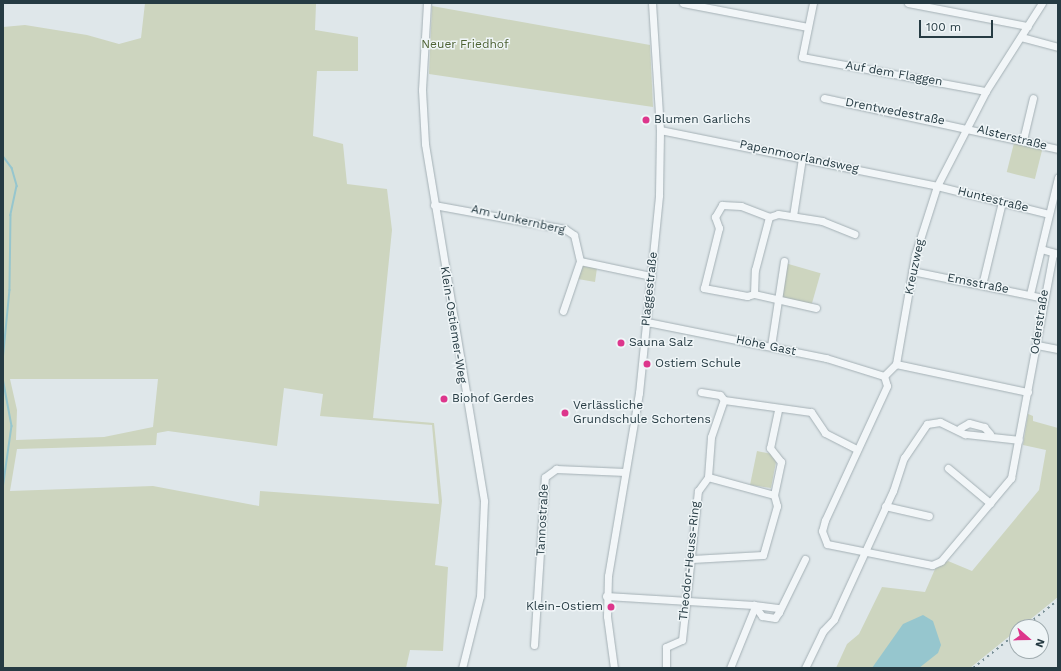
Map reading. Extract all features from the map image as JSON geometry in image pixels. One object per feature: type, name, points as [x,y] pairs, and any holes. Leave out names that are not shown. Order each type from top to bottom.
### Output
[{"type":"street","name":"Klein-Ostiemer-Weg","points":[[427,3],[422,90],[434,205],[484,501],[480,596],[462,668]]},
{"type":"street","name":"Plaggestraße","points":[[614,668],[606,596],[647,322],[659,195],[660,130],[652,3]]},
{"type":"street","points":[[683,3],[808,27],[813,3]]},
{"type":"street","points":[[908,3],[1028,26]]},
{"type":"street","name":"Kreuzweg","points":[[896,364],[912,271],[937,186],[986,91],[1042,3]]},
{"type":"street","name":"Auf dem Flaggen","points":[[808,27],[802,57],[986,91]]},
{"type":"street","points":[[1021,37],[1058,47]]},
{"type":"street","name":"Drentwedestraße","points":[[824,98],[967,126]]},
{"type":"street","points":[[1023,140],[1033,98]]},
{"type":"street","name":"Alsterstraße","points":[[967,126],[1058,149]]},
{"type":"street","name":"Papenmoorlandsweg","points":[[660,130],[937,186]]},
{"type":"street","points":[[793,216],[802,158]]},
{"type":"street","name":"Oderstraße","points":[[1030,294],[1058,178]]},
{"type":"street","name":"Huntestraße","points":[[937,186],[1049,214]]},
{"type":"street","points":[[982,285],[1002,202]]},
{"type":"street","name":"Am Junkernberg","points":[[434,205],[570,231],[580,261]]},
{"type":"street","points":[[816,308],[754,294],[747,296],[704,288],[719,228],[715,217],[722,205],[741,206],[769,217],[793,216],[840,226],[855,234]]},
{"type":"street","points":[[754,294],[755,270],[769,217]]},
{"type":"street","points":[[1041,249],[1055,253]]},
{"type":"street","name":"Oderstraße","points":[[856,449],[825,520],[824,540],[833,547],[864,553],[932,565],[941,561],[1011,478],[1037,345],[1044,298],[1055,253]]},
{"type":"street","points":[[563,311],[580,261],[651,276]]},
{"type":"street","points":[[771,346],[784,262]]},
{"type":"street","name":"Emsstraße","points":[[912,271],[1044,298]]},
{"type":"street","name":"Hohe Gast","points":[[647,322],[771,346],[884,376]]},
{"type":"street","points":[[1037,345],[1058,349]]},
{"type":"street","points":[[700,392],[720,395],[724,400],[778,410],[811,412],[825,433],[856,449],[886,386],[884,376],[896,364],[1028,392]]},
{"type":"street","name":"Theodor-Heuss-Ring","points":[[666,668],[666,648],[682,640],[685,601],[692,559],[698,491],[708,477],[711,437],[724,400]]},
{"type":"street","points":[[692,559],[715,560],[723,555],[757,558],[763,555],[774,523],[777,506],[774,495],[781,462],[770,448],[778,410]]},
{"type":"street","points":[[805,668],[823,631],[834,619],[885,506],[904,458],[927,424],[940,422],[960,428],[965,434],[980,437],[990,434],[1019,440]]},
{"type":"street","points":[[960,428],[969,423],[984,426],[990,434]]},
{"type":"street","points":[[948,468],[990,503]]},
{"type":"street","name":"Tannostraße","points":[[534,645],[545,477],[556,469],[625,472]]},
{"type":"street","points":[[708,477],[774,495]]},
{"type":"street","points":[[885,506],[929,516]]},
{"type":"street","points":[[754,607],[767,618],[775,618],[805,559]]},
{"type":"street","points":[[606,596],[778,608],[779,612]]},
{"type":"street","points":[[730,668],[754,607]]},
{"type":"green space","points":[[145,3],[313,3],[316,4],[315,30],[358,37],[358,71],[317,71],[313,136],[343,144],[347,184],[387,189],[392,230],[373,418],[434,423],[442,501],[435,565],[448,567],[443,651],[410,650],[406,668],[3,668],[3,27],[25,25],[87,35],[119,44],[141,38]],"holes":[[[10,379],[158,379],[153,427],[104,437],[16,440],[17,410]],[[284,388],[323,394],[320,416],[432,425],[439,504],[260,491],[259,506],[153,486],[10,491],[17,449],[156,445],[157,433],[168,431],[277,446]]]},
{"type":"green space","name":"Neuer Friedhof","points":[[432,6],[650,45],[653,107],[429,74]]},
{"type":"green space","points":[[1014,143],[1042,150],[1035,179],[1007,172]]},
{"type":"green space","points":[[785,263],[821,273],[811,306],[776,296]]},
{"type":"green space","points":[[583,266],[597,268],[595,282],[578,279]]},
{"type":"green space","points":[[1028,414],[1033,416],[1033,421],[1058,428],[1058,597],[1031,619],[1009,619],[1009,637],[970,668],[836,668],[847,644],[859,634],[882,587],[925,592],[935,569],[948,561],[972,571],[1039,490],[1046,450],[1023,445]]},
{"type":"green space","points":[[757,451],[772,454],[776,462],[771,488],[750,485]]},
{"type":"water","points":[[923,615],[933,621],[941,645],[938,653],[919,668],[872,668],[903,624]]},
{"type":"waterway","points":[[3,156],[12,168],[17,186],[11,215],[10,290],[3,361]]},
{"type":"waterway","points":[[3,378],[12,426],[3,489]]},
{"type":"railway","points":[[1034,619],[1058,600]]},
{"type":"railway","points":[[973,668],[1009,639]]},
{"type":"place","name":"Blumen Garlichs","points":[[646,120]]},
{"type":"place","name":"Sauna Salz","points":[[621,343]]},
{"type":"place","name":"Ostiem Schule","points":[[647,364]]},
{"type":"place","name":"Biohof Gerdes","points":[[444,399]]},
{"type":"place","name":"Verlässliche Grundschule Schortens","points":[[565,413]]},
{"type":"place","name":"Klein-Ostiem","points":[[611,607]]}]
